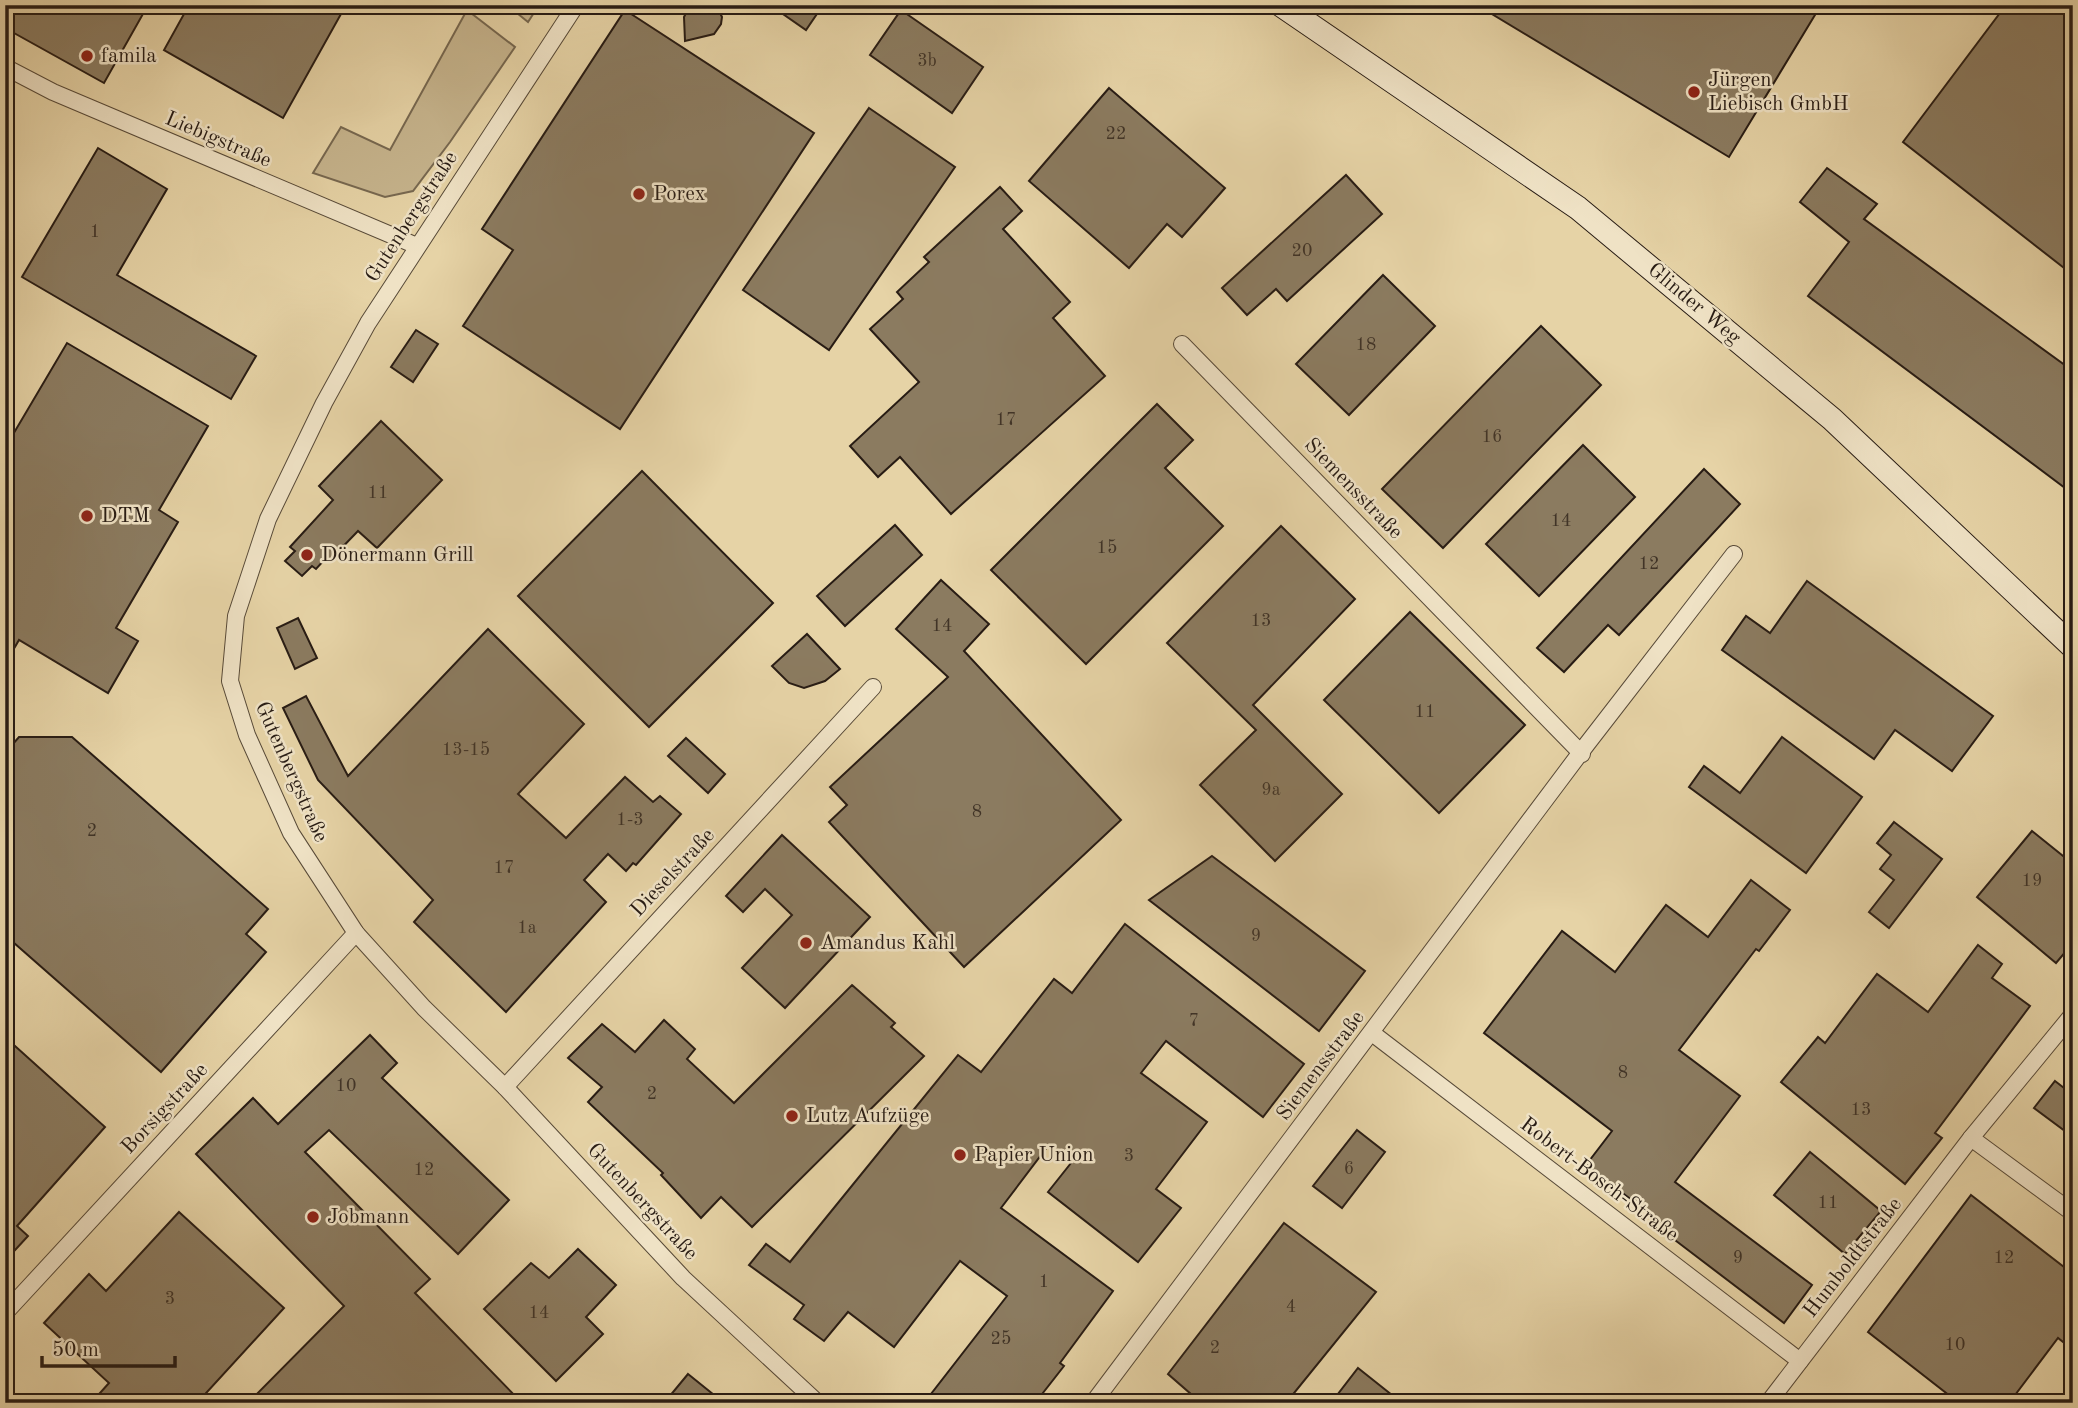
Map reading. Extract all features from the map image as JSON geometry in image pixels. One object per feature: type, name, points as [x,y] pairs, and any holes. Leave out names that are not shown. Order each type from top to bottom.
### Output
[{"type":"main road","name":"Glinder Weg","points":[[1281,5],[1578,208],[1832,419],[2073,647]]},
{"type":"street","name":"Gutenbergstraße","points":[[576,5],[368,323],[324,403],[268,519],[236,616],[230,681],[247,735],[291,833],[356,933],[684,1278],[818,1403]]},
{"type":"street","name":"Liebigstraße","points":[[5,67],[63,97],[418,246]]},
{"type":"street","name":"Siemensstraße","points":[[1182,344],[1583,754]]},
{"type":"street","name":"Siemensstraße","points":[[1093,1403],[1734,554]]},
{"type":"street","name":"Dieselstraße","points":[[505,1087],[873,687]]},
{"type":"street","name":"Borsigstraße","points":[[5,1313],[356,933]]},
{"type":"street","name":"Humboldtstraße","points":[[1768,1403],[1971,1139],[2073,1014]]},
{"type":"street","name":"Robert-Bosch-Straße","points":[[1372,1033],[1800,1361]]},
{"type":"street","points":[[1971,1139],[2073,1213]]},
{"type":"shaded area","points":[[507,5],[539,5],[528,22]]},
{"type":"shaded area","points":[[467,10],[515,47],[413,191],[385,197],[313,173],[341,127],[390,150]]},
{"type":"building","name":"famila","points":[[5,5],[148,5],[104,83],[5,28]]},
{"type":"building","points":[[189,5],[346,5],[283,118],[164,50]]},
{"type":"building","points":[[690,5],[716,5],[722,17],[714,34],[685,41],[684,17]]},
{"type":"building","points":[[770,5],[823,5],[806,30]]},
{"type":"building","name":"Jürgen Liebisch GmbH","points":[[1477,5],[1821,5],[1729,157]]},
{"type":"building","points":[[2006,5],[2073,5],[2073,275],[1903,142]]},
{"type":"building","name":"Porex","points":[[625,10],[814,133],[620,429],[463,326],[513,250],[482,229]]},
{"type":"building","points":[[901,10],[983,67],[952,113],[870,55]]},
{"type":"building","points":[[1109,88],[1225,188],[1182,237],[1167,224],[1129,268],[1029,181]]},
{"type":"building","points":[[869,108],[955,167],[829,350],[743,290]]},
{"type":"building","points":[[98,148],[167,189],[117,275],[256,356],[231,399],[22,277]]},
{"type":"building","points":[[1827,168],[1877,204],[1864,219],[2073,371],[2073,494],[1808,296],[1849,242],[1800,202]]},
{"type":"building","points":[[1346,175],[1382,214],[1287,301],[1276,289],[1247,315],[1222,288]]},
{"type":"building","points":[[1000,187],[1022,211],[1003,229],[1070,302],[1053,318],[1105,376],[951,514],[900,457],[878,477],[850,446],[919,382],[870,329],[903,299],[897,292],[929,262],[924,257]]},
{"type":"building","points":[[1383,275],[1435,326],[1349,415],[1296,364]]},
{"type":"building","points":[[1541,326],[1601,385],[1443,548],[1382,489]]},
{"type":"building","points":[[416,330],[438,344],[413,382],[391,367]]},
{"type":"building","name":"DTM","points":[[67,343],[208,426],[159,510],[178,522],[116,628],[138,641],[108,693],[19,640],[5,664],[5,448]]},
{"type":"building","points":[[1157,404],[1193,440],[1165,468],[1223,526],[1086,664],[991,570]]},
{"type":"building","points":[[381,421],[442,480],[377,548],[358,531],[329,561],[326,558],[316,569],[312,566],[302,576],[285,561],[295,551],[290,547],[333,500],[319,486]]},
{"type":"building","points":[[1583,445],[1635,497],[1539,596],[1486,544]]},
{"type":"building","points":[[1704,469],[1740,504],[1619,635],[1608,625],[1564,672],[1537,648]]},
{"type":"building","points":[[642,471],[773,603],[649,727],[518,596]]},
{"type":"building","points":[[895,525],[922,555],[845,626],[817,596]]},
{"type":"building","points":[[1281,526],[1355,599],[1253,705],[1342,794],[1275,861],[1200,785],[1256,730],[1167,643]]},
{"type":"building","points":[[941,580],[989,624],[964,651],[1121,820],[964,967],[829,822],[847,805],[830,787],[948,677],[896,629]]},
{"type":"building","points":[[1807,581],[1993,716],[1952,771],[1895,730],[1874,759],[1722,650],[1746,616],[1770,633]]},
{"type":"building","points":[[1410,612],[1525,725],[1439,813],[1324,700]]},
{"type":"building","points":[[298,618],[317,658],[295,669],[277,628]]},
{"type":"building","points":[[488,629],[584,724],[518,794],[566,838],[625,777],[653,802],[660,796],[681,814],[636,865],[633,863],[626,871],[608,854],[584,880],[606,902],[506,1012],[414,922],[433,900],[318,780],[283,708],[306,696],[348,776]]},
{"type":"building","points":[[807,634],[840,669],[825,681],[804,688],[789,683],[772,666]]},
{"type":"building","points":[[19,737],[72,737],[268,909],[246,934],[266,952],[161,1072],[5,935],[5,753]]},
{"type":"building","points":[[1782,737],[1862,797],[1806,873],[1689,787],[1704,766],[1740,793]]},
{"type":"building","points":[[686,738],[725,774],[708,793],[668,756]]},
{"type":"building","points":[[1894,822],[1942,859],[1889,928],[1869,912],[1894,880],[1880,869],[1891,855],[1877,843]]},
{"type":"building","points":[[2032,831],[2073,864],[2073,943],[2056,963],[1977,897]]},
{"type":"building","name":"Amandus Kahl","points":[[782,835],[870,917],[785,1008],[742,968],[792,915],[765,889],[743,912],[726,896]]},
{"type":"building","points":[[1212,856],[1365,971],[1319,1031],[1149,900]]},
{"type":"building","points":[[1751,880],[1790,910],[1759,951],[1756,949],[1679,1050],[1740,1096],[1675,1182],[1812,1285],[1784,1323],[1663,1231],[1667,1227],[1586,1165],[1612,1131],[1484,1033],[1562,931],[1615,972],[1666,905],[1708,937]]},
{"type":"building","points":[[1125,924],[1304,1064],[1263,1117],[1166,1041],[1141,1073],[1207,1122],[1156,1189],[1181,1208],[1138,1262],[1048,1192],[1071,1163],[1048,1146],[1001,1208],[1113,1291],[1060,1363],[1064,1366],[1035,1403],[924,1403],[1007,1296],[960,1261],[894,1347],[848,1312],[824,1341],[794,1319],[804,1305],[749,1265],[766,1244],[790,1262],[958,1055],[981,1072],[1054,979],[1072,993]]},
{"type":"building","points":[[1978,945],[2002,964],[1992,978],[2030,1006],[1935,1133],[1942,1138],[1905,1184],[1781,1082],[1818,1037],[1825,1043],[1877,974],[1928,1012]]},
{"type":"building","name":"Lutz Aufzüge","points":[[852,985],[895,1023],[891,1027],[924,1056],[752,1227],[721,1197],[701,1218],[661,1175],[663,1173],[588,1102],[602,1087],[568,1058],[602,1024],[635,1052],[664,1020],[695,1049],[687,1059],[734,1103]]},
{"type":"building","points":[[370,1035],[397,1063],[382,1078],[509,1200],[458,1254],[329,1130],[305,1152],[430,1279],[415,1293],[522,1403],[248,1403],[344,1306],[196,1154],[253,1098],[278,1124]]},
{"type":"building","points":[[5,1037],[105,1127],[17,1226],[28,1236],[5,1261]]},
{"type":"building","points":[[2055,1081],[2073,1095],[2073,1137],[2034,1108]]},
{"type":"building","points":[[1357,1130],[1385,1152],[1342,1208],[1313,1186]]},
{"type":"building","points":[[1810,1152],[1881,1211],[1845,1254],[1774,1195]]},
{"type":"building","points":[[1971,1195],[2073,1274],[2073,1350],[2058,1338],[2009,1403],[1959,1403],[1868,1332]]},
{"type":"building","points":[[179,1212],[284,1308],[197,1403],[91,1403],[109,1383],[44,1323],[89,1274],[106,1291]]},
{"type":"building","points":[[1284,1223],[1376,1292],[1286,1403],[1186,1403],[1192,1395],[1168,1374]]},
{"type":"building","points":[[578,1249],[616,1285],[586,1317],[603,1334],[556,1381],[484,1309],[531,1263],[549,1278]]},
{"type":"building","points":[[1358,1368],[1402,1403],[1331,1403]]},
{"type":"building","points":[[688,1374],[724,1403],[664,1403]]},
{"type":"place","name":"famila","points":[[87,56]]},
{"type":"place","name":"Jürgen Liebisch GmbH","points":[[1694,92]]},
{"type":"place","name":"Porex","points":[[639,194]]},
{"type":"place","name":"DTM","points":[[87,516]]},
{"type":"place","name":"Dönermann Grill","points":[[307,555]]},
{"type":"place","name":"Amandus Kahl","points":[[806,943]]},
{"type":"place","name":"Lutz Aufzüge","points":[[792,1116]]},
{"type":"place","name":"Papier Union","points":[[960,1155]]},
{"type":"place","name":"Jobmann","points":[[313,1217]]}]
